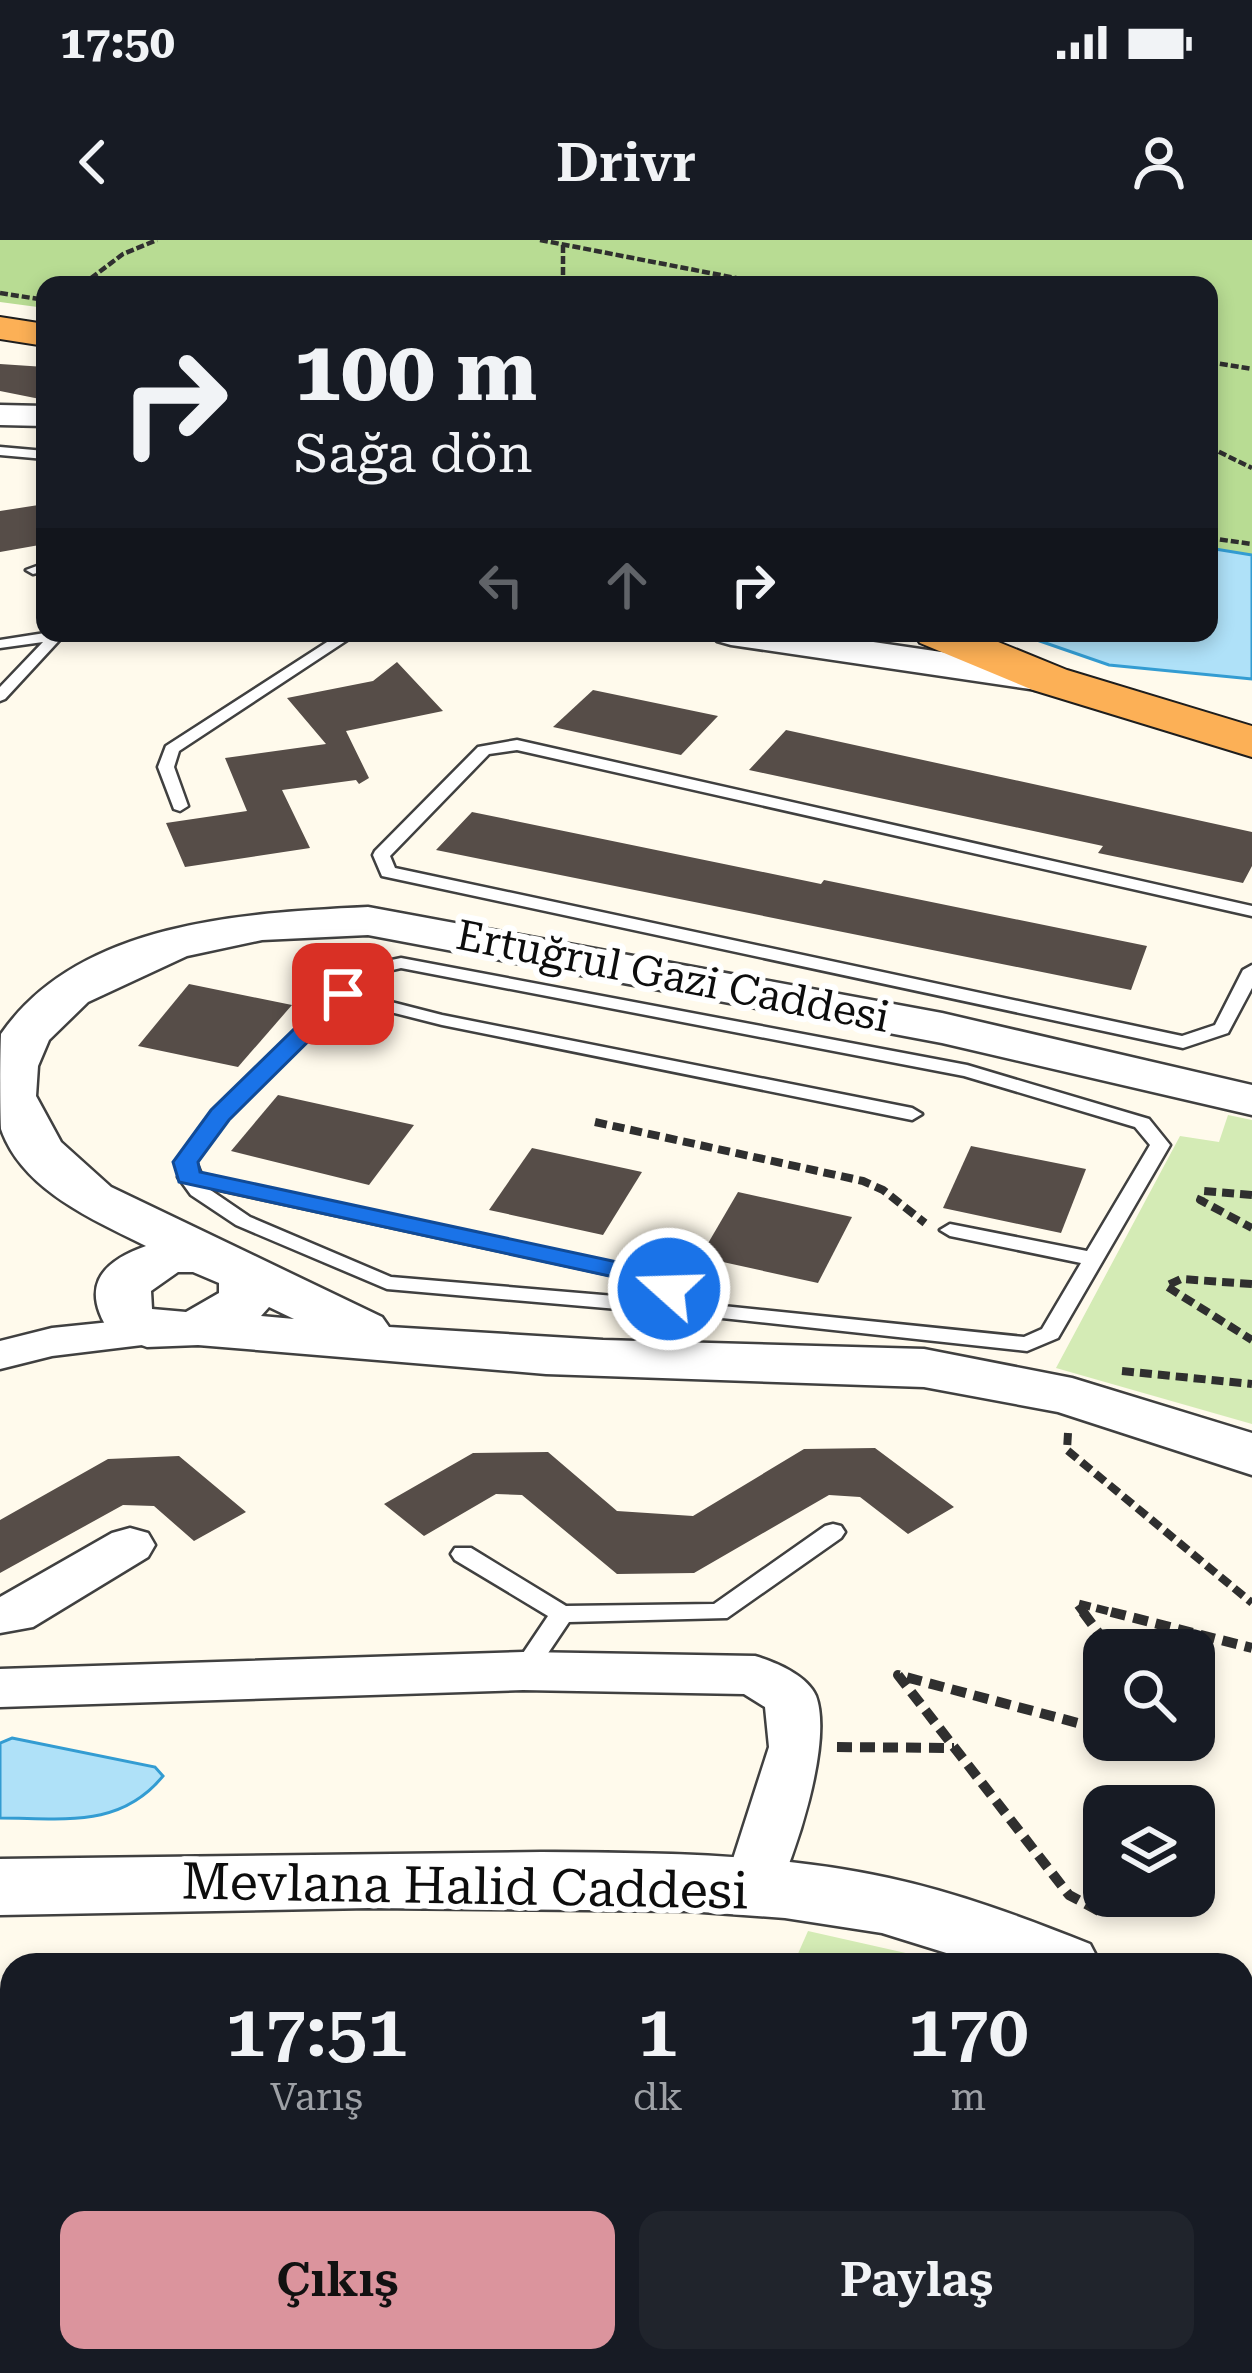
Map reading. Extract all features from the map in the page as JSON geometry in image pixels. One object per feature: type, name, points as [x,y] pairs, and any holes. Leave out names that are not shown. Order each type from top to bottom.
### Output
[{"type":"highway","points":[[0,318],[36,323]]},
{"type":"highway","points":[[0,328],[36,333]]},
{"type":"highway","points":[[958,642],[1050,680],[1252,742]]},
{"type":"highway","points":[[1011,642],[1103,678],[1252,722]]},
{"type":"highway","points":[[1050,680],[1103,678]]},
{"type":"street","points":[[809,642],[1050,680]]},
{"type":"street","name":"Ertuğrul Gazi Caddesi","points":[[447,1354],[374,1335],[92,1199],[39,1150],[10,1096],[13,1037],[70,992],[116,967],[202,937],[314,920],[407,925],[477,956],[951,1011],[1252,1100]]},
{"type":"street","name":"Ertuğrul Gazi Caddesi","points":[[92,1199],[129,1279],[122,1309],[130,1319],[182,1330]]},
{"type":"street","points":[[52,1342],[129,1279],[174,1256],[229,1265],[248,1285],[238,1311],[182,1330]]},
{"type":"street","points":[[0,1355],[52,1342],[182,1330],[447,1354],[825,1360],[961,1373],[1075,1397],[1252,1455]]},
{"type":"street","points":[[0,1615],[15,1614],[130,1545]]},
{"type":"street","points":[[0,1688],[523,1671],[755,1675],[790,1698],[796,1747],[752,1887]]},
{"type":"street","name":"Mevlana Halid Caddesi","points":[[0,1887],[293,1880],[656,1880],[752,1887],[882,1905],[974,1929],[1081,1938]]},
{"type":"lane","points":[[0,451],[36,454]]},
{"type":"lane","points":[[0,644],[36,638]]},
{"type":"lane","points":[[0,696],[51,642]]},
{"type":"lane","points":[[180,806],[166,767],[172,749],[337,642]]},
{"type":"lane","points":[[1252,910],[517,745],[484,750],[381,855],[388,872],[951,1011],[1183,1042],[1222,1029],[1252,970]]},
{"type":"lane","points":[[477,956],[967,1071],[1142,1123],[1160,1145],[1050,1333],[1027,1345],[387,1283],[243,1221],[198,1191],[188,1177],[186,1162],[220,1115],[343,994],[369,970],[390,963],[477,956]]},
{"type":"lane","points":[[343,994],[442,1020],[912,1114]]},
{"type":"lane","points":[[188,1177],[622,1271],[669,1289],[676,1308]]},
{"type":"lane","points":[[950,1230],[1094,1259]]},
{"type":"lane","points":[[463,1554],[562,1615],[718,1612],[833,1532]]},
{"type":"lane","points":[[523,1671],[562,1615]]},
{"type":"path","points":[[94,276],[123,254],[157,240]]},
{"type":"path","points":[[541,240],[725,276]]},
{"type":"path","points":[[563,245],[563,276]]},
{"type":"path","points":[[0,293],[36,299]]},
{"type":"path","points":[[1218,363],[1252,369]]},
{"type":"path","points":[[1218,451],[1252,468]]},
{"type":"path","points":[[1218,539],[1252,544]]},
{"type":"path","points":[[595,1122],[862,1181],[890,1195],[921,1222],[950,1230]]},
{"type":"path","points":[[1252,1195],[1204,1191],[1200,1200],[1252,1228]]},
{"type":"path","points":[[1252,1284],[1180,1279],[1166,1286],[1252,1340]]},
{"type":"path","points":[[1252,1384],[1086,1367],[1075,1397],[1066,1450],[1252,1604]]},
{"type":"path","points":[[1095,1629],[1076,1603],[1178,1629]]},
{"type":"path","points":[[1215,1639],[1252,1648]]},
{"type":"path","points":[[1081,1938],[1069,1895],[898,1675],[1083,1724]]},
{"type":"path","points":[[796,1747],[955,1748]]},
{"type":"green space","points":[[0,240],[1252,240],[1252,555],[1218,549],[1218,276],[36,276],[36,307],[0,302]]},
{"type":"green space","points":[[1228,1115],[1252,1120],[1252,1424],[1056,1368],[1180,1136],[1219,1142]]},
{"type":"green space","points":[[808,1931],[906,1953],[798,1953]]},
{"type":"water","points":[[1218,549],[1252,555],[1252,679],[1109,665],[1043,642],[1218,642]]},
{"type":"water","points":[[12,1738],[155,1767],[163,1776],[146,1793],[109,1813],[67,1819],[0,1818],[0,1743]]},
{"type":"building","points":[[0,364],[36,366],[36,398],[0,391]]},
{"type":"building","points":[[36,505],[36,546],[0,552],[0,511]]},
{"type":"building","points":[[397,662],[443,711],[346,731],[369,778],[359,784],[356,780],[282,790],[310,848],[185,867],[166,823],[247,811],[225,758],[326,744],[287,698],[373,681]]},
{"type":"building","points":[[593,690],[718,716],[681,755],[553,727]]},
{"type":"building","points":[[786,730],[1252,832],[1252,866],[1243,883],[1098,853],[1103,846],[749,770]]},
{"type":"building","points":[[472,812],[1147,946],[1131,990],[436,850]]},
{"type":"building","points":[[189,984],[292,1005],[238,1067],[138,1046]]},
{"type":"building","points":[[278,1095],[414,1125],[369,1185],[231,1151]]},
{"type":"building","points":[[971,1146],[1086,1169],[1061,1233],[943,1208]]},
{"type":"building","points":[[532,1148],[642,1172],[603,1235],[489,1210]]},
{"type":"building","points":[[738,1192],[852,1217],[818,1283],[700,1257]]},
{"type":"building","points":[[875,1448],[954,1507],[908,1534],[860,1497],[829,1495],[694,1573],[617,1574],[522,1495],[496,1494],[424,1536],[384,1504],[473,1453],[548,1452],[617,1511],[693,1516],[804,1449]]},
{"type":"building","points":[[179,1456],[246,1512],[194,1541],[154,1506],[123,1505],[0,1573],[0,1520],[108,1459]]},
{"type":"route","points":[[343,994],[220,1115],[186,1162],[188,1177],[622,1271],[669,1289]]}]
